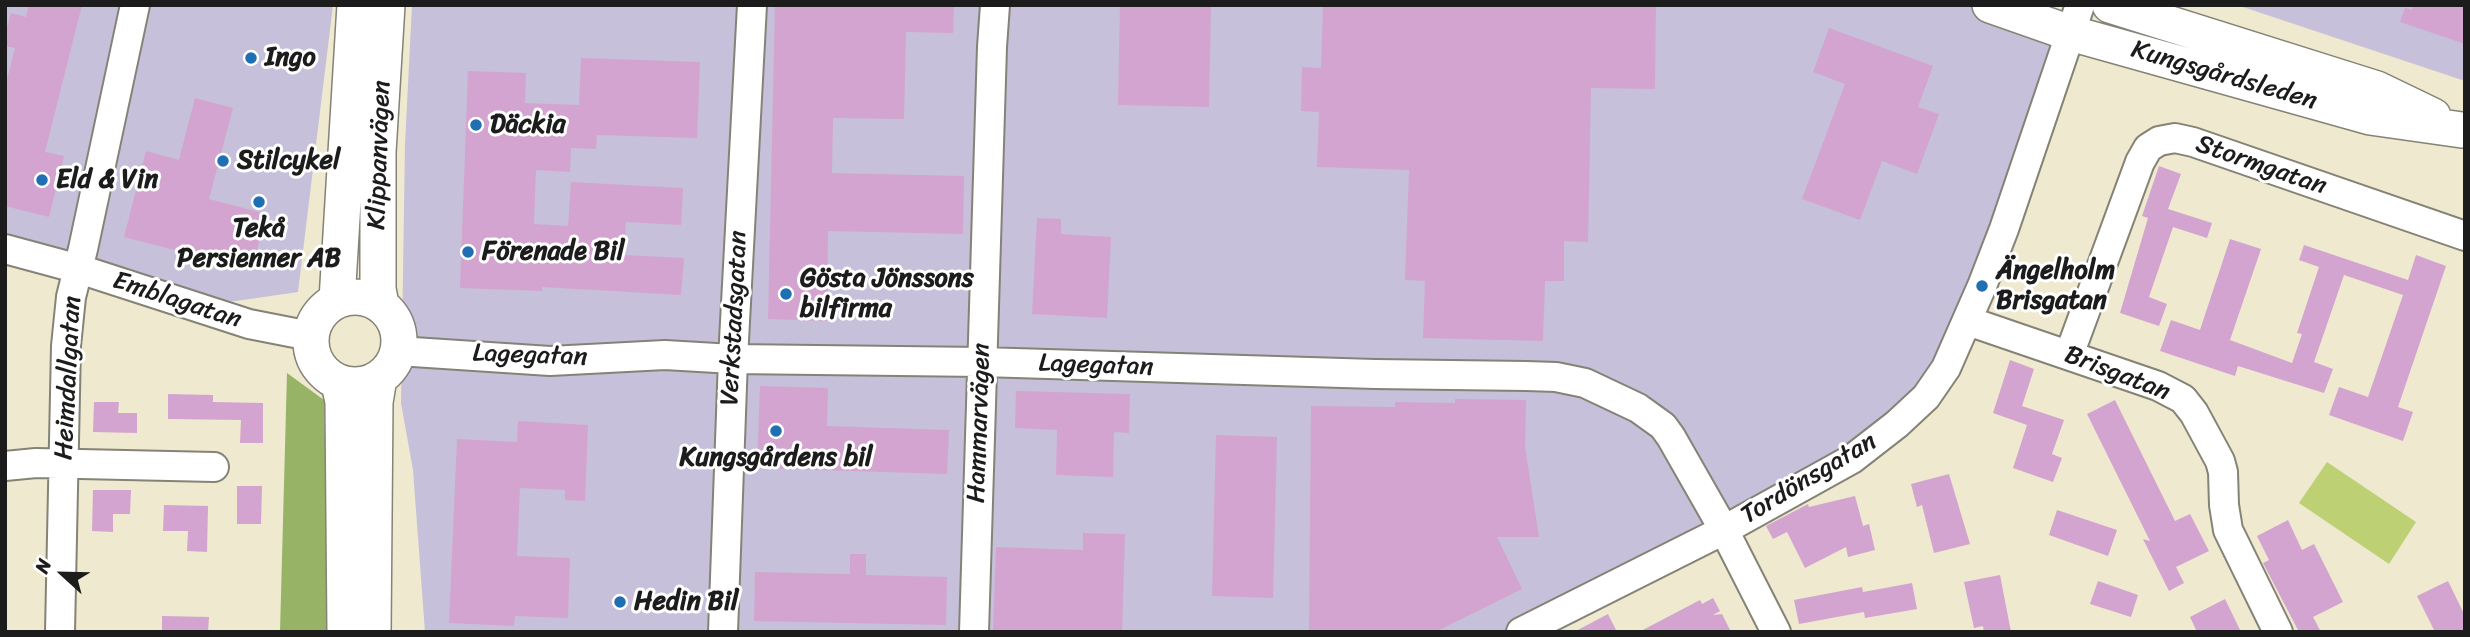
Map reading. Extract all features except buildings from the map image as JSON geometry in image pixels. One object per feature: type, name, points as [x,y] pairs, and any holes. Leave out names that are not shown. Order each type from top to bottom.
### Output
[{"type":"main road","name":"Klippanvägen","points":[[337,300],[355,5]]},
{"type":"main road","name":"Klippanvägen","points":[[373,632],[375,402],[398,334],[392,318],[380,305],[378,289],[377,152],[387,5]]},
{"type":"main road","name":"Kungsgårdsleden","points":[[1990,5],[2075,19],[2370,117],[2463,130]]},
{"type":"main road","name":"Kungsgårdsleden","points":[[2110,5],[2377,89],[2463,130]]},
{"type":"main road","points":[[380,305],[359,297],[337,300],[324,309],[315,321],[310,336],[312,355],[323,372],[339,383],[353,386],[367,384],[389,364]]},
{"type":"main road","points":[[339,383],[343,402],[345,632]]},
{"type":"street","name":"Heimdallgatan","points":[[60,632],[66,346],[71,298],[135,5]]},
{"type":"street","name":"Verkstadsgatan","points":[[723,632],[733,359],[752,5]]},
{"type":"street","name":"Hammarvägen","points":[[974,632],[995,5]]},
{"type":"street","name":"Tordönsgatan","points":[[1521,632],[1724,530],[1852,459],[1926,397],[1937,383],[1968,321],[2004,229],[2075,19]]},
{"type":"street","name":"Stormgatan","points":[[2069,355],[2140,162],[2148,148],[2159,141],[2175,138],[2193,142],[2465,236]]},
{"type":"street","name":"Emblagatan","points":[[5,249],[249,324],[310,336]]},
{"type":"street","name":"Brisgatan","points":[[1968,321],[2168,390],[2188,405],[2220,461],[2228,530],[2278,632]]},
{"type":"street","name":"Lagegatan","points":[[389,364],[550,361],[665,355],[733,359],[982,362],[1556,377],[1586,383],[1638,408],[1663,426],[1724,530],[1776,632]]},
{"type":"street","points":[[5,466],[64,463],[214,467]]},
{"type":"shaded area","points":[[5,5],[333,5],[298,292],[229,302],[5,238]]},
{"type":"shaded area","points":[[412,5],[1981,5],[2065,35],[1969,308],[1896,421],[1513,632],[425,632],[413,470],[401,403],[405,144]]},
{"type":"shaded area","points":[[2237,5],[2465,5],[2465,81]]},
{"type":"green space","points":[[287,373],[324,400],[327,632],[280,632]]},
{"type":"green space","points":[[2327,462],[2416,522],[2389,564],[2299,503]]},
{"type":"place","name":"Ingo","points":[[251,58]]},
{"type":"place","name":"Däckia","points":[[476,125]]},
{"type":"place","name":"Stilcykel","points":[[223,161]]},
{"type":"place","name":"Eld & Vin","points":[[42,180]]},
{"type":"place","name":"Tekå Persienner AB","points":[[259,202]]},
{"type":"place","name":"Förenade Bil","points":[[468,252]]},
{"type":"place","name":"Ängelholm Brisgatan","points":[[1982,286]]},
{"type":"place","name":"Gösta Jönssons bilfirma","points":[[786,294]]},
{"type":"place","name":"Kungsgårdens bil","points":[[776,431]]},
{"type":"place","name":"Hedin Bil","points":[[620,602]]}]
